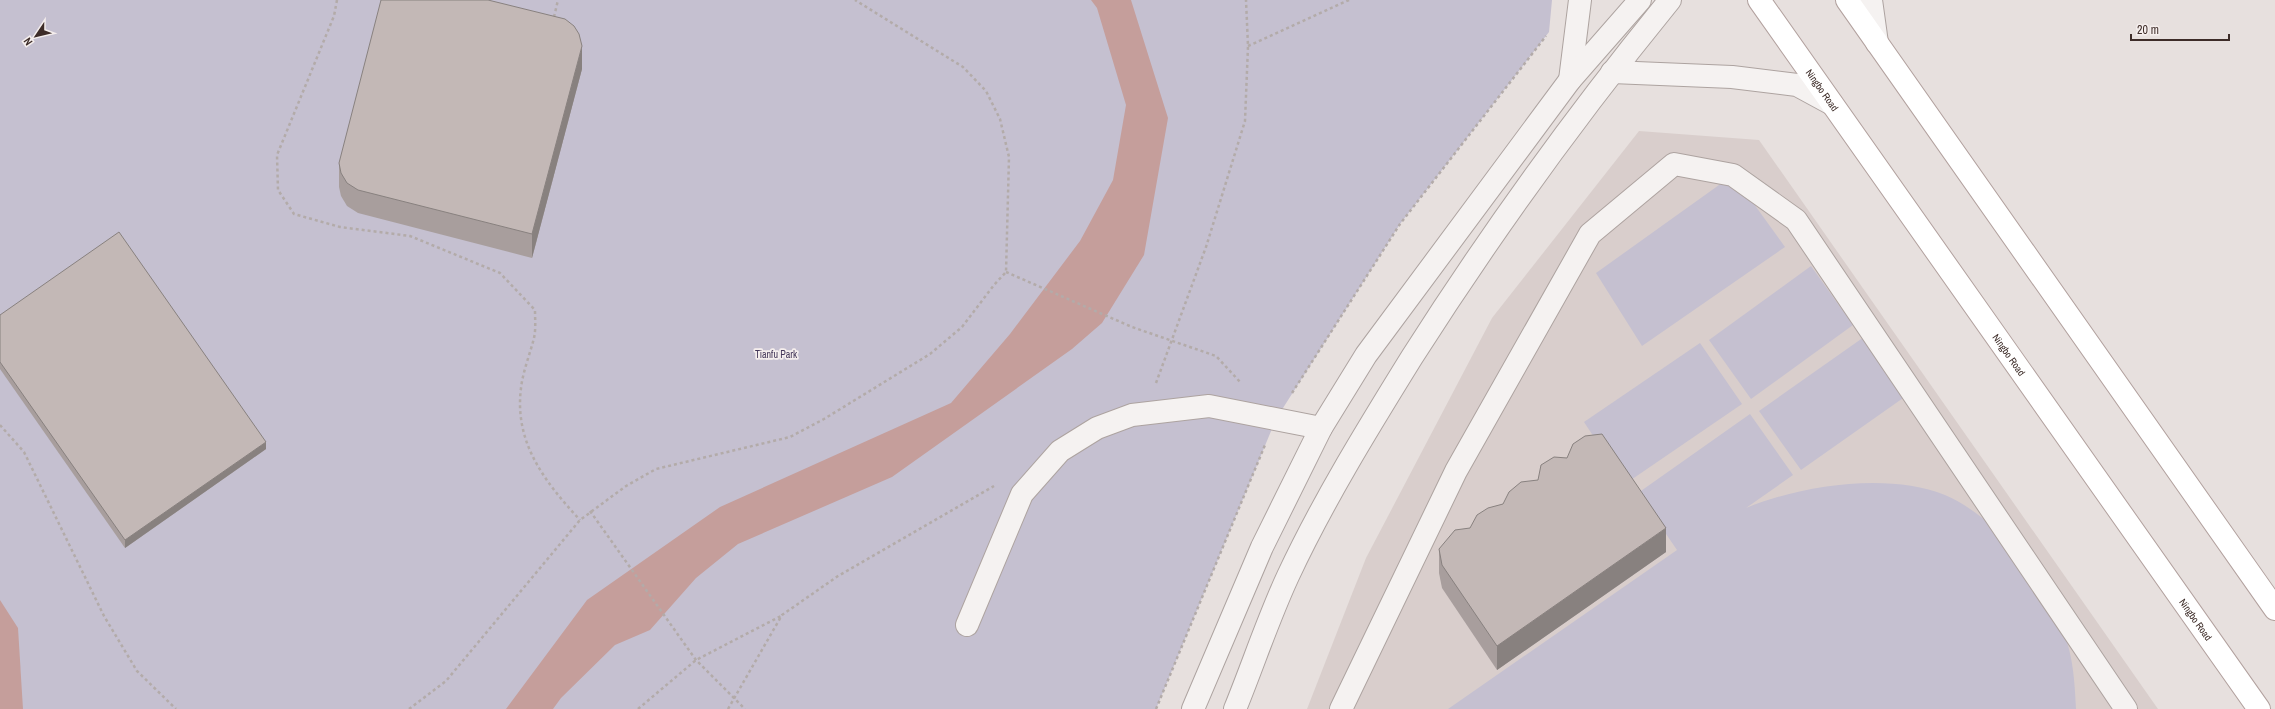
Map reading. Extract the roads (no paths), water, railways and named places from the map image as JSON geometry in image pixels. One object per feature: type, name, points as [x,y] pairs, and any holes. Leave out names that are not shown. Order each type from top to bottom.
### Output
[{"type":"main road","name":"Ningbo Road","points":[[1759,0],[2259,709]]},
{"type":"main road","points":[[1846,0],[2275,609]]},
{"type":"street","points":[[1570,80],[1580,0]]},
{"type":"street","points":[[1193,709],[1262,547],[1321,428],[1366,355],[1570,80],[1640,0]]},
{"type":"street","points":[[1235,709],[1288,577],[1362,437],[1446,305],[1530,181],[1612,72],[1670,0]]},
{"type":"street","points":[[1871,0],[1877,43]]},
{"type":"street","points":[[1612,72],[1732,77],[1797,85],[1832,104]]},
{"type":"street","points":[[1341,709],[1456,471],[1590,234],[1674,164],[1733,175],[1796,220],[2126,709]]},
{"type":"street","points":[[967,625],[1022,494],[1060,451],[1097,428],[1132,415],[1209,406],[1321,428]]},
{"type":"park label","name":"Tianfu Park","points":[[776,354]]}]
